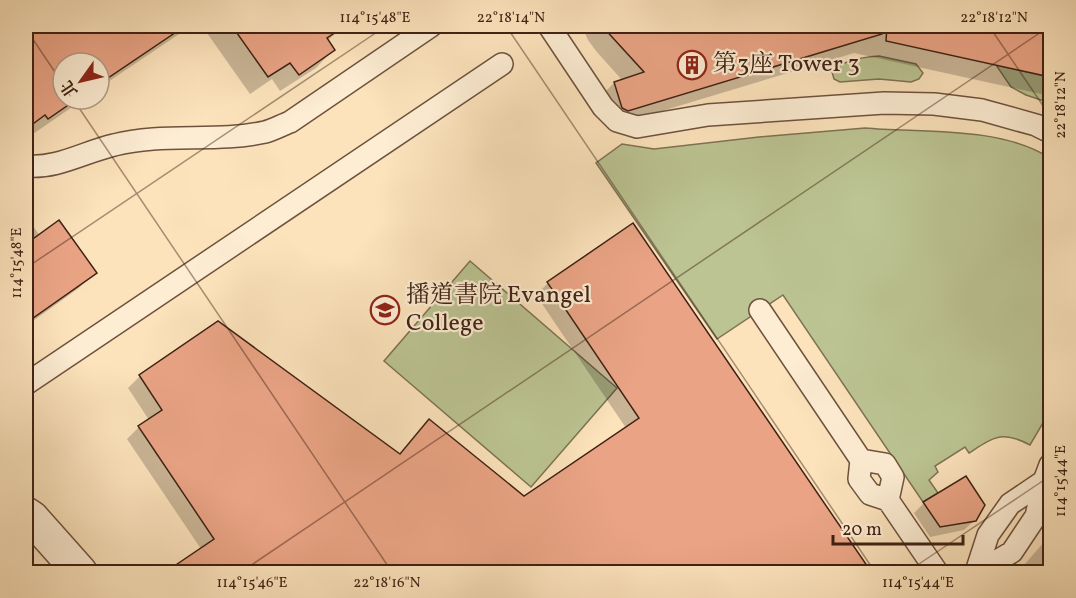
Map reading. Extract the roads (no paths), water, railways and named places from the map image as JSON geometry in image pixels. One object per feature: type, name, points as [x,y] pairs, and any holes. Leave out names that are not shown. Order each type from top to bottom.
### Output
[{"type":"street","points":[[26,513],[80,573]]},
{"type":"lane","points":[[26,166],[38,167],[63,163],[115,144],[266,132],[290,122],[431,26]]},
{"type":"lane","points":[[549,26],[603,107],[617,121],[637,127],[708,115],[884,103],[934,104],[982,110],[1035,124],[1050,132]]},
{"type":"lane","points":[[26,384],[502,64]]},
{"type":"lane","points":[[760,310],[861,460],[885,464],[893,477],[888,500],[937,573]]},
{"type":"lane","points":[[977,573],[1012,552],[1036,516],[1047,473]]},
{"type":"lane","points":[[977,573],[988,535],[1010,504],[1047,473]]},
{"type":"place","name":"第3座 Tower 3","points":[[692,65]]},
{"type":"place","name":"播道書院 Evangel College","points":[[385,310]]}]
